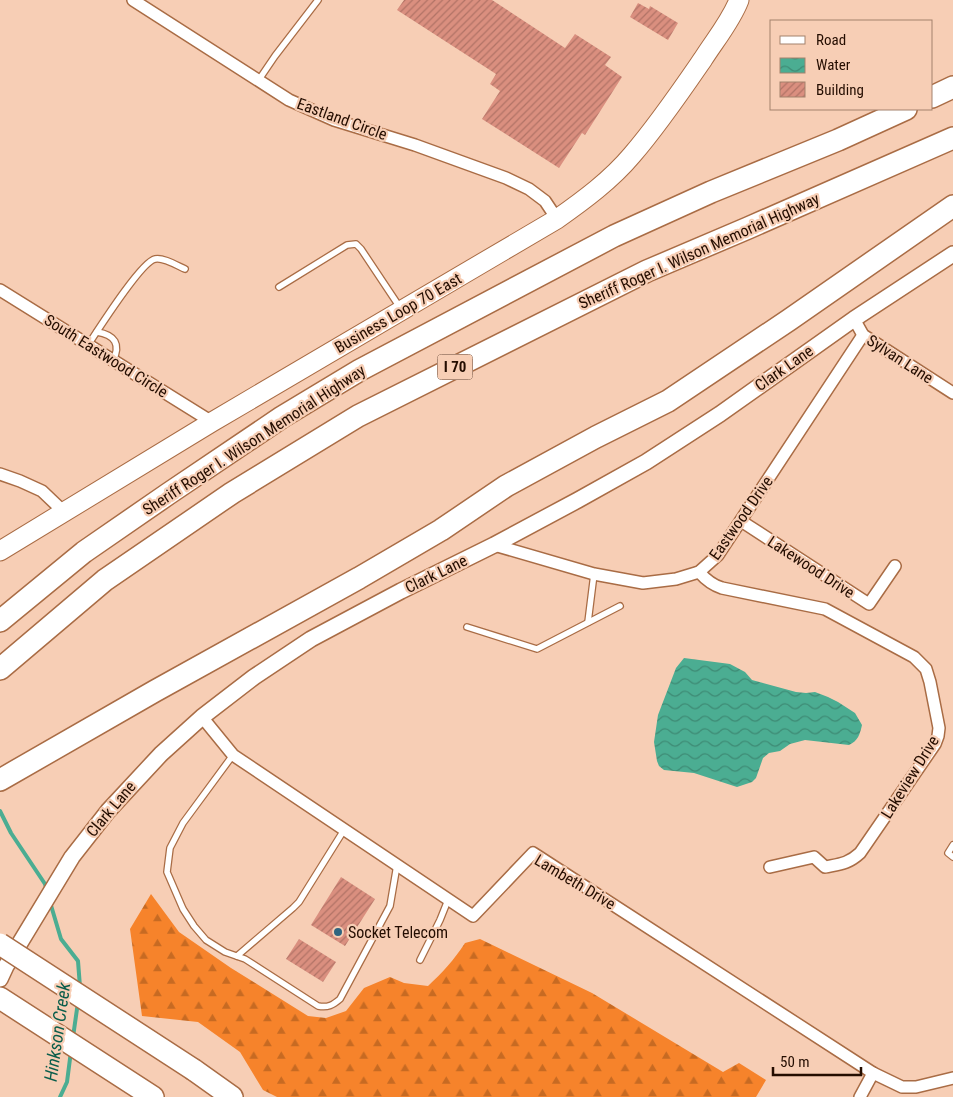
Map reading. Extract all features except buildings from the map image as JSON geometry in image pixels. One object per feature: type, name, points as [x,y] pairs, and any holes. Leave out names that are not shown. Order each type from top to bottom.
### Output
[{"type":"highway","points":[[933,97],[953,87]]},
{"type":"highway","name":"Sheriff Roger I. Wilson Memorial Highway","points":[[0,622],[84,552],[282,417],[360,370],[614,236],[711,192],[838,140],[904,110]]},
{"type":"highway","name":"Sheriff Roger I. Wilson Memorial Highway","points":[[0,669],[106,580],[232,493],[358,416],[647,271],[953,138]]},
{"type":"highway","points":[[0,780],[155,691],[359,578],[441,530],[506,486],[596,437],[668,401],[953,206]]},
{"type":"highway","points":[[0,944],[194,1070],[232,1097]]},
{"type":"highway","points":[[0,998],[153,1097]]},
{"type":"main road","name":"Business Loop 70 East","points":[[0,551],[212,422],[557,219],[578,204],[604,183],[632,155],[687,83],[738,3]]},
{"type":"street","name":"Eastland Circle","points":[[133,0],[289,100],[334,120],[415,145],[529,188],[545,201],[557,219]]},
{"type":"street","name":"Clark Lane","points":[[3,973],[72,857],[108,811],[161,754],[202,717],[254,677],[312,639],[494,545],[646,462],[720,414],[854,319],[953,254]]},
{"type":"street","name":"South Eastwood Circle","points":[[0,290],[212,422]]},
{"type":"street","name":"Sylvan Lane","points":[[854,319],[863,335],[953,393]]},
{"type":"street","name":"Eastwood Drive","points":[[494,545],[594,574],[643,583],[676,579],[698,572],[718,555],[863,335]]},
{"type":"street","points":[[0,474],[42,491],[64,512]]},
{"type":"street","name":"Lakewood Drive","points":[[741,521],[869,604],[895,566]]},
{"type":"street","name":"Lakeview Drive","points":[[698,572],[714,586],[825,609],[914,657],[926,669],[930,682],[939,728],[935,744],[860,853],[845,864],[825,867],[814,857],[770,867]]},
{"type":"street","name":"Lambeth Drive","points":[[202,717],[233,756],[473,916],[532,853],[873,1073]]},
{"type":"street","points":[[860,1097],[873,1073],[902,1087],[916,1087],[953,1078]]},
{"type":"lane","points":[[258,81],[318,0]]},
{"type":"lane","points":[[279,287],[347,245],[356,244],[402,310]]},
{"type":"lane","points":[[88,346],[128,287],[146,265],[154,259],[162,259],[185,269]]},
{"type":"lane","points":[[97,332],[105,334],[116,344],[118,351],[113,361]]},
{"type":"lane","points":[[588,622],[594,574]]},
{"type":"lane","points":[[467,627],[537,649],[620,606]]},
{"type":"lane","points":[[233,756],[183,823],[170,848],[167,872],[183,909],[206,940],[225,952],[245,959],[318,1006],[326,1008],[334,1005],[340,999],[390,906],[397,865]]},
{"type":"lane","points":[[237,956],[299,902],[344,830]]},
{"type":"lane","points":[[953,845],[948,853],[953,856]]},
{"type":"lane","points":[[420,960],[448,900]]},
{"type":"green space","points":[[151,894],[179,932],[231,968],[308,1016],[326,1018],[346,1011],[364,988],[390,977],[404,983],[428,986],[448,966],[465,943],[480,939],[592,993],[723,1072],[739,1063],[766,1080],[756,1097],[277,1097],[263,1090],[240,1052],[198,1022],[142,1016],[130,929]]},
{"type":"water","points":[[684,658],[730,664],[745,672],[752,680],[796,692],[815,692],[828,697],[855,713],[862,725],[857,739],[849,745],[805,740],[790,744],[780,751],[769,753],[763,758],[756,778],[752,782],[737,787],[694,773],[664,770],[657,761],[654,742],[658,715],[676,668]]},
{"type":"waterway","name":"Hinkson Creek","points":[[0,811],[11,833],[45,884],[47,891]]},
{"type":"waterway","name":"Hinkson Creek","points":[[50,902],[61,939],[78,961],[80,987]]},
{"type":"waterway","name":"Hinkson Creek","points":[[73,1037],[78,1002]]},
{"type":"waterway","name":"Hinkson Creek","points":[[60,1097],[67,1082],[71,1051]]},
{"type":"place","name":"Socket Telecom","points":[[338,932]]}]
